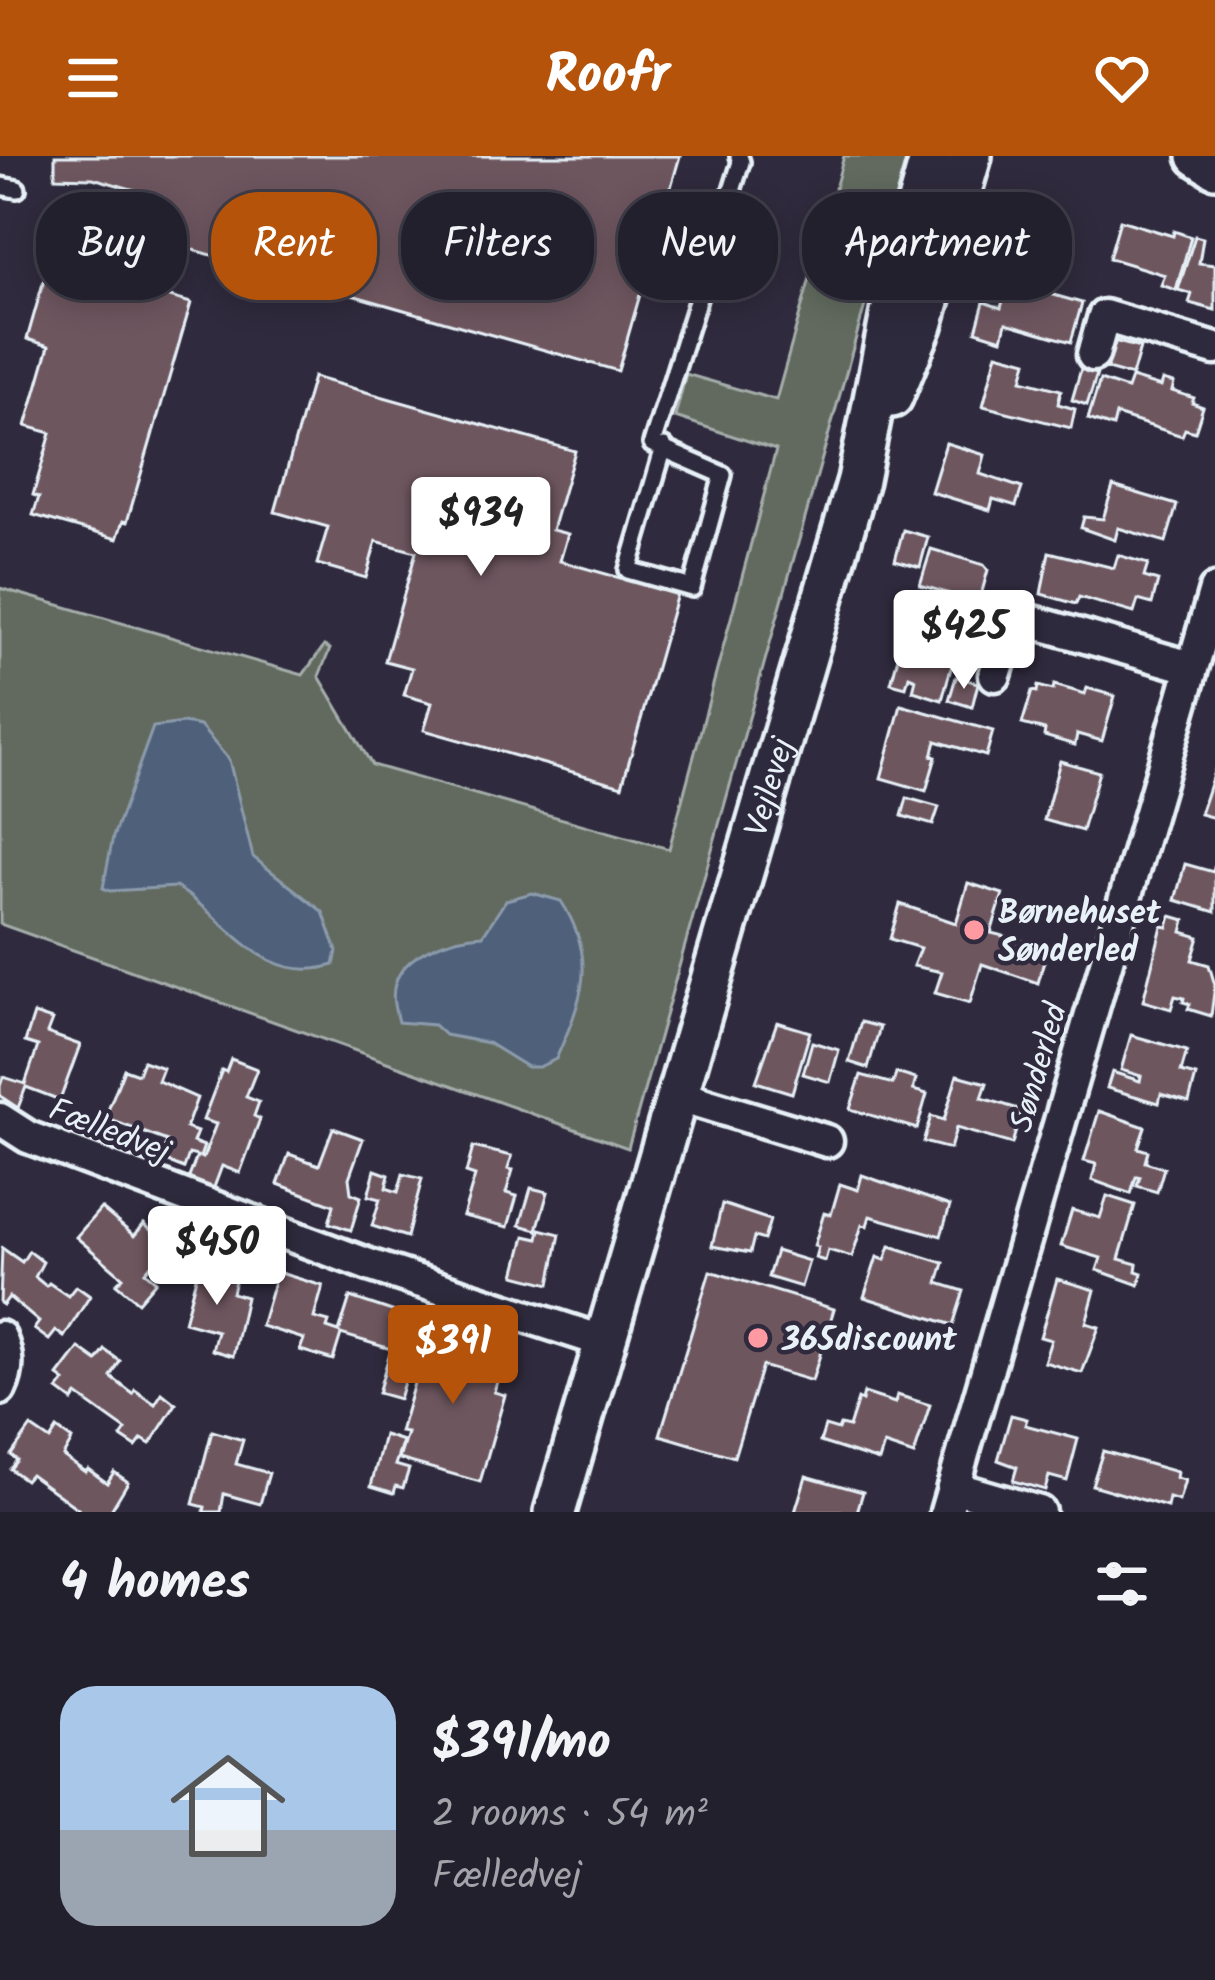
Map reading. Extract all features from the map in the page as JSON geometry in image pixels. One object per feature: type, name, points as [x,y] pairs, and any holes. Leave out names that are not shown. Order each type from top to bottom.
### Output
[{"type":"street","name":"Vejlevej","points":[[555,1512],[858,480],[901,263],[931,156]]},
{"type":"street","name":"Vejlevej","points":[[858,480],[922,325],[971,156]]},
{"type":"street","points":[[1198,156],[1215,167]]},
{"type":"street","points":[[1093,355],[1104,316],[1215,349]]},
{"type":"street","name":"Sønderled","points":[[1040,1512],[950,1500],[1215,590]]},
{"type":"street","points":[[995,675],[1012,616],[1190,667]]},
{"type":"street","points":[[679,1096],[827,1142]]},
{"type":"street","name":"Fælledvej","points":[[0,1119],[28,1137],[348,1257],[605,1342]]},
{"type":"street","points":[[0,1337],[7,1353],[0,1389]]},
{"type":"lane","points":[[664,447],[628,570],[692,589],[723,476],[664,447],[652,444],[741,162],[739,156]]},
{"type":"shaded area","points":[[844,156],[907,156],[897,192],[834,192]]},
{"type":"shaded area","points":[[804,300],[866,300],[628,1148],[0,924],[0,588],[303,675],[324,646],[330,649],[319,676],[372,765],[669,849],[776,450],[675,417],[686,374],[776,400]]},
{"type":"water","points":[[200,726],[229,760],[253,857],[323,912],[337,951],[334,965],[286,967],[266,958],[176,887],[103,888],[113,837],[153,727]]},
{"type":"water","points":[[532,893],[561,901],[573,922],[583,961],[579,999],[556,1059],[527,1067],[488,1043],[445,1035],[434,1025],[398,1022],[394,989],[408,963],[445,943],[483,935],[506,900]]},
{"type":"building","points":[[55,156],[680,156],[670,192],[618,192],[618,300],[638,300],[618,371],[369,300],[377,300],[377,192],[211,192],[211,255],[187,248],[187,192],[142,192],[93,178],[55,177]]},
{"type":"building","points":[[1120,220],[1191,237],[1176,290],[1161,285],[1165,275],[1109,258]]},
{"type":"building","points":[[1195,236],[1203,238],[1199,263],[1215,265],[1215,310],[1189,303],[1192,294],[1178,290]]},
{"type":"building","points":[[38,300],[191,303],[127,522],[123,521],[117,539],[33,515],[39,497],[33,495],[51,433],[26,426],[49,346],[27,339]]},
{"type":"building","points":[[1003,300],[1082,303],[1071,342],[1006,323],[1002,339],[976,331],[984,302],[1001,308]]},
{"type":"building","points":[[1114,341],[1140,348],[1132,376],[1107,369]]},
{"type":"building","points":[[997,353],[1027,361],[1022,380],[1061,390],[1058,404],[1075,409],[1071,428],[983,406]]},
{"type":"building","points":[[1081,369],[1097,374],[1087,405],[1072,400]]},
{"type":"building","points":[[313,377],[575,451],[552,530],[568,534],[560,561],[677,594],[622,786],[424,730],[432,703],[404,695],[412,668],[385,661],[416,552],[376,541],[366,578],[317,564],[328,527],[275,512]]},
{"type":"building","points":[[1131,378],[1161,387],[1163,380],[1174,383],[1172,391],[1194,398],[1192,403],[1203,407],[1195,432],[1185,429],[1182,436],[1116,415],[1113,427],[1088,419],[1100,380],[1127,389]]},
{"type":"building","points":[[946,443],[985,455],[980,474],[1022,488],[1016,506],[993,499],[990,510],[931,492]]},
{"type":"building","points":[[1113,486],[1177,505],[1166,542],[1118,528],[1115,540],[1081,528],[1084,517],[1103,519]]},
{"type":"building","points":[[903,530],[928,537],[920,567],[895,560]]},
{"type":"building","points":[[931,549],[984,565],[988,570],[980,599],[920,585]]},
{"type":"building","points":[[1049,552],[1114,568],[1118,555],[1148,564],[1144,577],[1158,581],[1152,604],[1138,600],[1134,613],[1079,597],[1076,604],[1041,594]]},
{"type":"building","points":[[905,610],[937,619],[932,636],[958,643],[942,700],[913,691],[916,679],[909,676],[906,687],[891,683],[905,632],[899,631]]},
{"type":"building","points":[[956,677],[978,683],[972,707],[949,700]]},
{"type":"building","points":[[1054,685],[1115,696],[1102,741],[1077,734],[1075,745],[1022,724],[1032,691],[1037,692],[1038,686],[1053,690]]},
{"type":"building","points":[[901,705],[993,731],[986,756],[936,741],[926,791],[881,778]]},
{"type":"building","points":[[1060,761],[1099,772],[1082,831],[1044,820]]},
{"type":"building","points":[[1215,769],[1215,818],[1200,814]]},
{"type":"building","points":[[907,798],[939,807],[933,825],[902,816]]},
{"type":"building","points":[[1185,864],[1213,872],[1215,864],[1215,912],[1175,900]]},
{"type":"building","points":[[968,883],[1003,894],[991,933],[1048,947],[1038,983],[982,964],[970,1003],[935,993],[942,972],[913,966],[920,948],[890,939],[900,904],[956,923]]},
{"type":"building","points":[[1171,916],[1185,920],[1182,932],[1199,937],[1192,960],[1209,965],[1215,985],[1211,1016],[1188,1009],[1184,998],[1175,996],[1171,1009],[1143,1001],[1162,926],[1168,927]]},
{"type":"building","points":[[34,1014],[52,1020],[47,1033],[80,1045],[60,1100],[26,1087],[18,1108],[0,1096],[0,1086],[3,1077],[25,1084],[38,1046],[25,1042]]},
{"type":"building","points":[[777,1022],[810,1032],[792,1093],[756,1082]]},
{"type":"building","points":[[861,1022],[880,1027],[868,1068],[849,1062]]},
{"type":"building","points":[[1131,1035],[1187,1051],[1181,1072],[1196,1076],[1189,1102],[1161,1094],[1159,1103],[1107,1088],[1112,1072],[1140,1081],[1141,1076],[1121,1070]]},
{"type":"building","points":[[812,1042],[839,1050],[830,1082],[803,1074]]},
{"type":"building","points":[[231,1059],[257,1069],[246,1097],[259,1102],[254,1116],[260,1119],[240,1173],[222,1166],[213,1190],[188,1180],[197,1156],[189,1154],[184,1168],[161,1159],[167,1141],[105,1118],[124,1069],[138,1074],[143,1061],[163,1068],[158,1081],[197,1098],[186,1128],[197,1132],[193,1142],[204,1146],[203,1158],[216,1124],[203,1120]]},
{"type":"building","points":[[896,1073],[916,1079],[913,1090],[927,1094],[917,1129],[850,1109],[861,1075],[893,1084]]},
{"type":"building","points":[[957,1075],[987,1083],[982,1098],[1022,1110],[1012,1144],[956,1128],[950,1149],[923,1142],[931,1116],[944,1120]]},
{"type":"building","points":[[1099,1111],[1145,1127],[1138,1148],[1148,1151],[1145,1162],[1164,1168],[1157,1192],[1137,1186],[1140,1177],[1131,1194],[1092,1180],[1096,1164],[1084,1161]]},
{"type":"building","points":[[333,1128],[363,1139],[349,1178],[351,1193],[361,1197],[351,1230],[329,1223],[334,1205],[278,1184],[289,1154],[319,1165]]},
{"type":"building","points":[[473,1147],[512,1156],[506,1193],[517,1196],[508,1227],[463,1216],[475,1176],[466,1173]]},
{"type":"building","points":[[375,1170],[389,1175],[386,1188],[398,1192],[403,1174],[422,1179],[407,1237],[372,1226],[380,1199],[368,1196]]},
{"type":"building","points":[[862,1175],[950,1206],[941,1236],[870,1216],[867,1226],[862,1225],[852,1257],[828,1250],[825,1261],[815,1258],[824,1213],[831,1215],[840,1184],[858,1190]]},
{"type":"building","points":[[531,1188],[548,1192],[537,1230],[520,1225]]},
{"type":"building","points":[[1107,1196],[1135,1205],[1119,1259],[1137,1264],[1136,1271],[1142,1273],[1139,1285],[1097,1270],[1101,1258],[1061,1246],[1072,1210],[1100,1218]]},
{"type":"building","points":[[722,1204],[770,1220],[764,1240],[754,1237],[750,1253],[712,1246]]},
{"type":"building","points":[[101,1208],[134,1236],[144,1224],[168,1245],[145,1272],[156,1281],[138,1302],[116,1284],[123,1277],[76,1237]]},
{"type":"building","points":[[540,1229],[560,1234],[550,1284],[515,1275],[525,1236],[538,1239]]},
{"type":"building","points":[[890,1246],[944,1263],[938,1283],[964,1291],[953,1325],[864,1297],[877,1257],[885,1260]]},
{"type":"building","points":[[2,1248],[22,1262],[29,1251],[43,1262],[35,1277],[46,1286],[49,1283],[68,1296],[76,1286],[90,1296],[64,1337],[56,1331],[49,1340],[34,1329],[39,1322],[9,1297],[0,1303]]},
{"type":"building","points":[[776,1251],[809,1261],[801,1287],[768,1277]]},
{"type":"building","points":[[199,1266],[236,1276],[232,1293],[246,1297],[233,1356],[212,1350],[217,1331],[184,1322]]},
{"type":"building","name":"365discount","points":[[710,1271],[834,1309],[812,1381],[762,1366],[734,1457],[660,1435]]},
{"type":"building","points":[[277,1272],[323,1286],[314,1318],[329,1322],[327,1328],[339,1332],[350,1297],[422,1321],[399,1399],[378,1393],[391,1349],[341,1334],[333,1360],[300,1350],[304,1339],[261,1326]]},
{"type":"building","points":[[1057,1279],[1095,1290],[1086,1323],[1099,1327],[1082,1373],[1044,1362],[1051,1340],[1040,1337]]},
{"type":"building","points":[[431,1323],[486,1337],[478,1364],[500,1370],[494,1392],[505,1395],[480,1482],[399,1459],[407,1433],[400,1432],[416,1376],[445,1384],[450,1366],[429,1360],[426,1372],[417,1369]]},
{"type":"building","points":[[79,1348],[97,1361],[105,1350],[120,1361],[111,1377],[133,1394],[135,1390],[155,1404],[162,1393],[176,1404],[150,1444],[142,1439],[136,1447],[121,1437],[126,1430],[77,1395],[73,1401],[58,1390],[65,1381],[58,1376]]},
{"type":"building","points":[[864,1393],[895,1403],[897,1395],[930,1405],[914,1455],[884,1445],[879,1461],[820,1442],[825,1426],[849,1427]]},
{"type":"building","points":[[1011,1415],[1027,1419],[1025,1425],[1078,1439],[1067,1481],[1049,1476],[1045,1490],[1013,1481],[1017,1467],[998,1460]]},
{"type":"building","points":[[31,1427],[50,1440],[57,1429],[72,1440],[63,1456],[85,1472],[88,1469],[107,1483],[114,1472],[128,1482],[110,1512],[75,1512],[78,1509],[30,1474],[25,1480],[10,1469],[17,1460],[11,1455]]},
{"type":"building","points":[[212,1431],[243,1440],[236,1464],[269,1473],[260,1504],[224,1494],[221,1512],[204,1512],[205,1507],[193,1504]]},
{"type":"building","points":[[384,1435],[403,1441],[395,1465],[409,1469],[403,1488],[396,1486],[394,1493],[371,1486]]},
{"type":"building","points":[[1103,1451],[1177,1472],[1176,1478],[1185,1480],[1179,1501],[1169,1498],[1167,1507],[1092,1485]]},
{"type":"building","points":[[806,1476],[863,1492],[857,1512],[795,1512]]},
{"type":"place","name":"Børnehuset Sønderled","points":[[974,930]]},
{"type":"place","name":"365discount","points":[[758,1338]]}]
